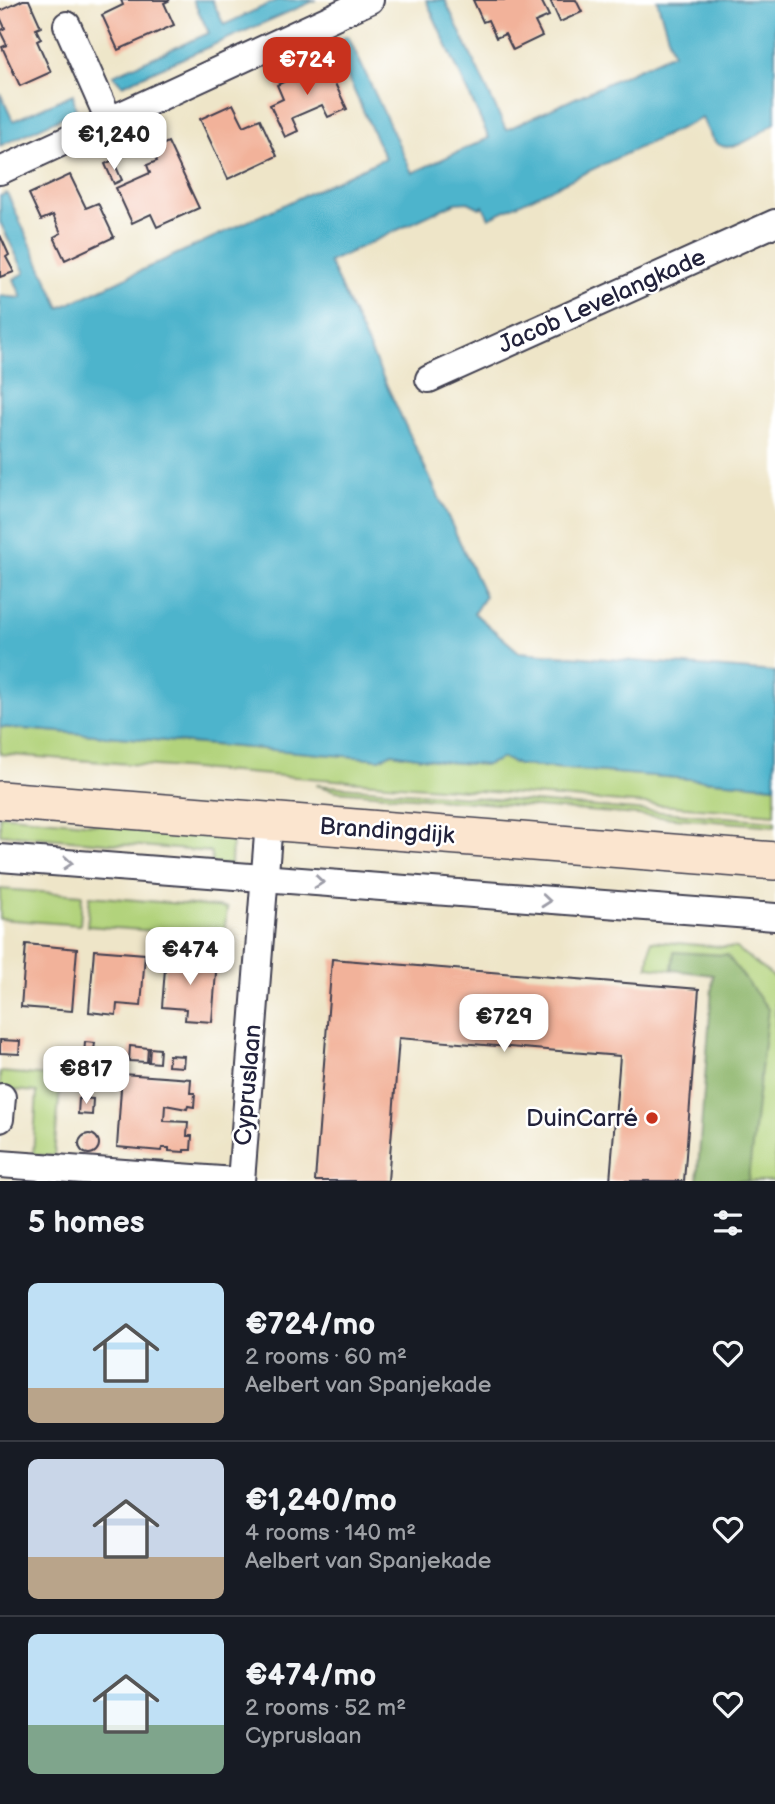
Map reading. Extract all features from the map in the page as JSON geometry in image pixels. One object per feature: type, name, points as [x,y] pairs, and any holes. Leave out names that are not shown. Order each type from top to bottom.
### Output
[{"type":"street","points":[[0,171],[359,2]]},
{"type":"street","points":[[67,25],[110,120]]},
{"type":"street","name":"Jacob Levelangkade","points":[[429,379],[775,223]]},
{"type":"street","name":"Brandingdijk","points":[[0,800],[775,861]]},
{"type":"street","name":"Cypruslaan","points":[[240,1181],[269,822]]},
{"type":"street","points":[[0,858],[775,917]]},
{"type":"street","points":[[0,1164],[235,1181]]},
{"type":"green space","points":[[0,727],[380,759],[392,753],[486,765],[503,758],[518,765],[775,786],[775,814],[0,754]]},
{"type":"green space","points":[[316,785],[775,821],[775,826],[336,791]]},
{"type":"green space","points":[[0,815],[232,837],[231,865],[212,864],[211,852],[0,834]]},
{"type":"green space","points":[[0,889],[82,895],[80,925],[0,919]]},
{"type":"green space","points":[[90,896],[227,908],[224,936],[87,926]]},
{"type":"green space","points":[[651,941],[736,948],[775,978],[775,1181],[705,1181],[718,962],[675,952],[672,970],[648,967]]},
{"type":"green space","points":[[674,952],[727,955],[768,1009],[748,1181],[697,1181],[713,975],[672,970]]},
{"type":"green space","points":[[0,1072],[61,1077],[54,1156],[33,1155],[37,1092],[0,1089]]},
{"type":"water","points":[[193,0],[212,0],[224,25],[277,0],[316,0],[122,85],[113,75],[209,33]]},
{"type":"water","points":[[426,0],[445,0],[506,130],[673,53],[657,0],[775,0],[775,123],[752,138],[734,146],[718,144],[702,118],[489,218],[483,206],[480,208],[468,202],[455,203],[329,262],[485,596],[474,613],[519,652],[775,672],[775,786],[518,765],[503,758],[486,765],[392,753],[380,759],[0,727],[0,296],[22,298],[14,279],[25,273],[0,222],[0,196],[7,193],[60,308],[385,158],[332,43],[348,36],[412,173],[489,138]]},
{"type":"water","points":[[0,93],[13,121],[73,94],[76,111],[0,146]]},
{"type":"building","points":[[23,0],[29,0],[41,27],[36,29],[41,39],[37,41],[51,72],[20,86],[2,47],[7,45],[0,31],[5,28],[0,11]]},
{"type":"building","points":[[121,0],[170,0],[164,3],[174,25],[118,50],[102,15],[123,5]]},
{"type":"building","points":[[473,0],[541,0],[549,16],[535,22],[542,36],[513,50],[505,34],[496,38],[488,20],[483,22]]},
{"type":"building","points":[[550,0],[576,0],[582,12],[560,22]]},
{"type":"building","points":[[325,62],[347,109],[328,117],[322,105],[292,118],[298,131],[285,137],[270,105],[283,99],[277,85]]},
{"type":"building","points":[[233,104],[244,126],[260,119],[277,156],[228,179],[200,119]]},
{"type":"building","points":[[168,142],[199,208],[157,227],[151,214],[132,223],[116,188],[150,173],[147,165],[157,161],[152,150]]},
{"type":"building","points":[[113,160],[122,180],[114,184],[105,164]]},
{"type":"building","points":[[70,175],[86,208],[98,203],[114,237],[65,260],[54,237],[61,233],[53,215],[41,220],[29,194]]},
{"type":"building","points":[[0,235],[9,255],[6,257],[14,272],[0,277]]},
{"type":"building","points":[[26,944],[77,949],[72,1011],[21,1007]]},
{"type":"building","points":[[94,950],[145,954],[141,1006],[117,1004],[116,1015],[89,1012]]},
{"type":"building","points":[[166,956],[217,960],[212,1022],[185,1020],[186,1009],[162,1007]]},
{"type":"building","name":"DuinCarré","points":[[332,959],[699,989],[684,1181],[610,1181],[620,1056],[399,1038],[388,1181],[315,1181]]},
{"type":"building","points":[[0,1040],[20,1041],[19,1054],[0,1053]]},
{"type":"building","points":[[85,1042],[95,1043],[93,1057],[84,1056]]},
{"type":"building","points":[[130,1046],[148,1048],[147,1062],[129,1061]]},
{"type":"building","points":[[150,1048],[160,1049],[159,1063],[149,1062]]},
{"type":"building","points":[[169,1055],[184,1056],[183,1067],[168,1066]]},
{"type":"building","points":[[122,1074],[191,1079],[190,1093],[195,1093],[194,1107],[188,1106],[187,1109],[165,1105],[164,1121],[188,1122],[187,1136],[192,1136],[191,1150],[184,1152],[169,1151],[169,1148],[162,1148],[161,1151],[117,1147]]},
{"type":"building","points":[[79,1098],[93,1099],[92,1115],[78,1114]]},
{"type":"building","points":[[89,1134],[96,1137],[99,1144],[96,1151],[89,1154],[82,1151],[79,1144],[82,1137]]},
{"type":"place","name":"DuinCarré","points":[[652,1118]]}]
